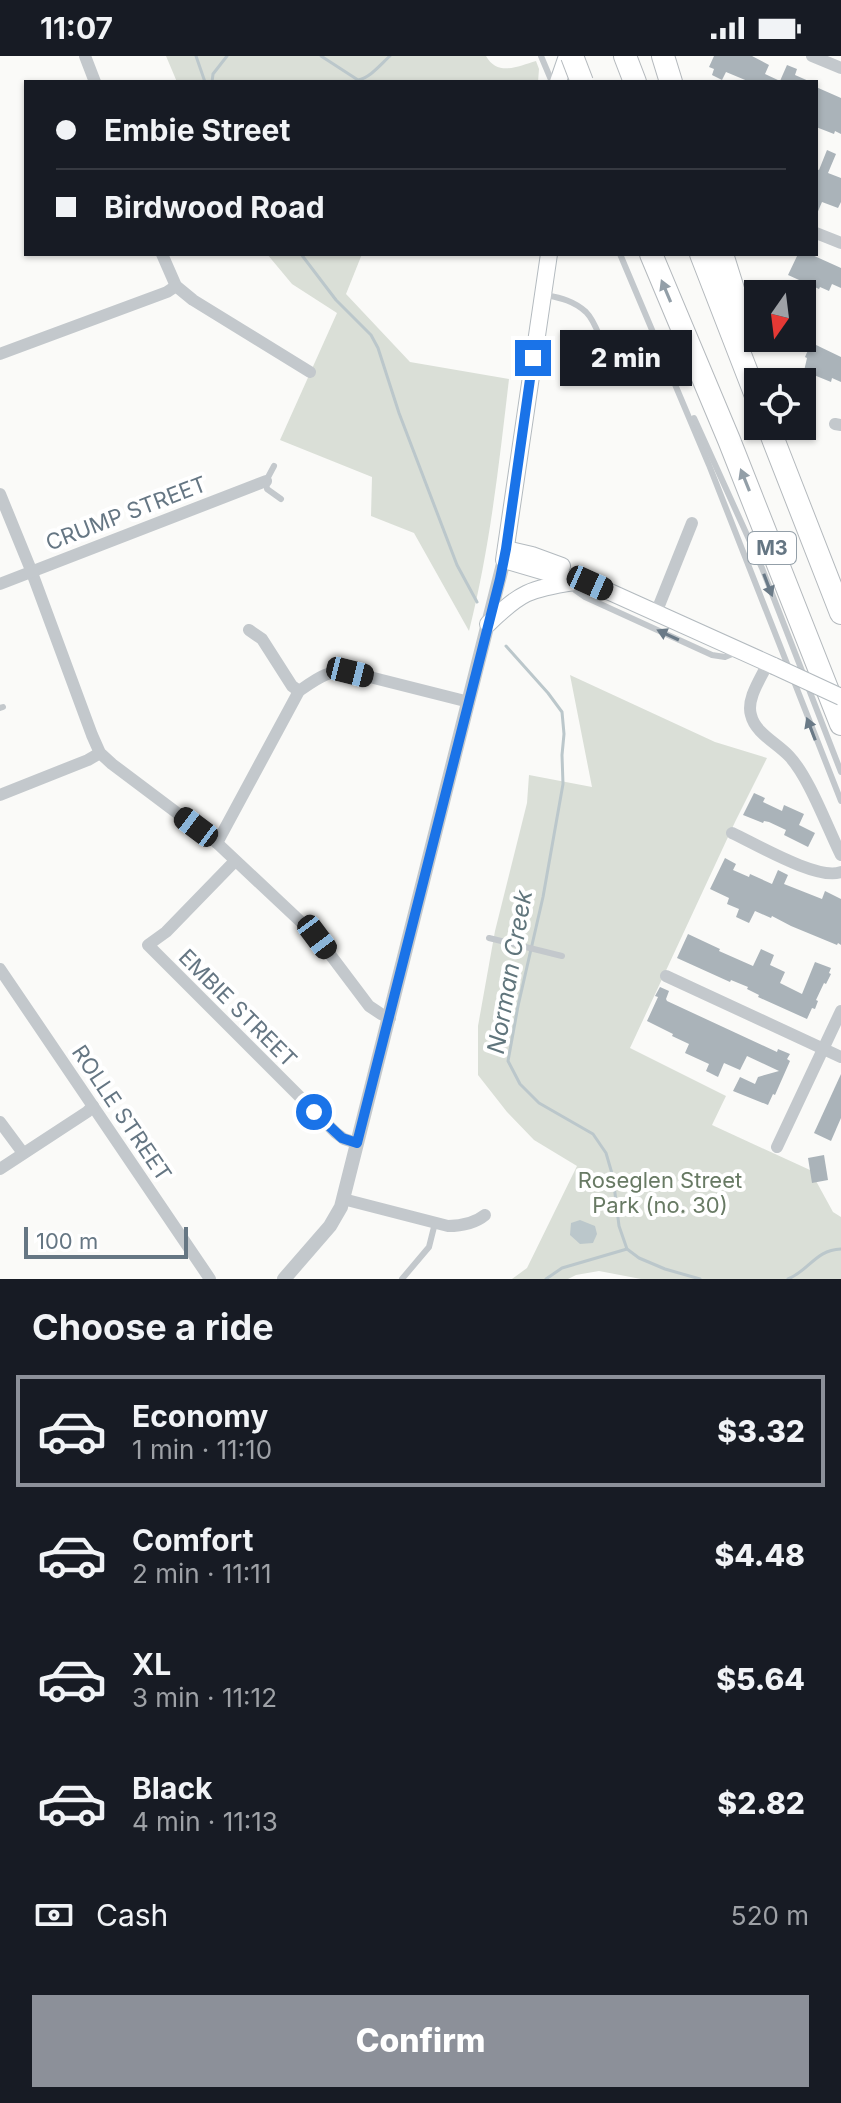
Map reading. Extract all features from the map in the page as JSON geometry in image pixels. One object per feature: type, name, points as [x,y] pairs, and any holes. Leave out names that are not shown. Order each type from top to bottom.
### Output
[{"type":"highway","points":[[570,56],[581,80]]},
{"type":"highway","points":[[625,56],[634,80]]},
{"type":"highway","points":[[663,56],[670,80]]},
{"type":"highway","name":"M3","points":[[652,256],[729,440],[841,724]]},
{"type":"highway","points":[[702,256],[745,368]]},
{"type":"highway","points":[[723,256],[760,368]]},
{"type":"highway","name":"M3","points":[[776,440],[841,613]]},
{"type":"main road","points":[[559,80],[570,56]]},
{"type":"main road","points":[[572,80],[580,56]]},
{"type":"main road","points":[[505,554],[549,256]]},
{"type":"main road","points":[[511,513],[519,537],[532,555]]},
{"type":"main road","points":[[505,554],[532,555],[578,573],[578,582]]},
{"type":"main road","points":[[505,554],[656,613],[841,697]]},
{"type":"main road","points":[[488,624],[499,604],[529,591],[578,582]]},
{"type":"street","points":[[85,56],[94,80]]},
{"type":"street","points":[[812,56],[841,68]]},
{"type":"street","points":[[818,234],[841,243]]},
{"type":"street","points":[[163,256],[176,286],[193,300],[310,372]]},
{"type":"street","points":[[0,354],[176,286]]},
{"type":"street","name":"CRUMP STREET","points":[[0,584],[266,481]]},
{"type":"street","points":[[0,494],[100,753],[217,843],[317,937],[369,1006],[390,1018]]},
{"type":"street","points":[[656,613],[692,523]]},
{"type":"street","points":[[499,604],[505,554]]},
{"type":"street","points":[[284,1279],[330,1226],[343,1199],[488,624]]},
{"type":"street","points":[[249,630],[262,639],[292,686],[299,691]]},
{"type":"street","points":[[771,664],[752,699],[751,715],[759,730],[800,769],[841,855]]},
{"type":"street","points":[[217,843],[299,691],[323,675],[342,670],[469,702]]},
{"type":"street","points":[[0,795],[100,753]]},
{"type":"street","points":[[732,833],[813,871],[833,875],[841,872]]},
{"type":"street","name":"EMBIE STREET","points":[[235,861],[166,932],[148,945],[336,1133],[357,1143]]},
{"type":"street","name":"ROLLE STREET","points":[[0,969],[210,1279]]},
{"type":"street","points":[[666,976],[841,1057]]},
{"type":"street","points":[[777,1147],[841,1011]]},
{"type":"street","points":[[0,1169],[93,1106]]},
{"type":"street","points":[[0,1122],[23,1153]]},
{"type":"street","points":[[343,1199],[435,1223],[460,1226],[485,1215]]},
{"type":"lane","points":[[541,56],[551,80]]},
{"type":"lane","points":[[621,256],[666,361],[841,801]]},
{"type":"lane","points":[[543,295],[562,298],[583,309],[607,352],[618,363],[639,370],[666,361]]},
{"type":"lane","points":[[666,361],[762,568],[841,772]]},
{"type":"lane","points":[[274,466],[266,481],[267,489],[281,499]]},
{"type":"lane","points":[[578,582],[575,590],[585,597],[712,655],[725,657],[740,650]]},
{"type":"lane","points":[[489,938],[562,956]]},
{"type":"lane","points":[[402,1279],[429,1247],[435,1223]]},
{"type":"green space","points":[[166,56],[486,56],[502,68],[536,61],[539,69],[538,80],[176,80]]},
{"type":"green space","points":[[269,256],[361,256],[346,294],[410,362],[509,379],[488,537],[469,631],[414,533],[371,516],[372,477],[280,440],[337,313],[292,284]]},
{"type":"green space","name":"Roseglen Street Park (no. 30)","points":[[570,675],[715,742],[767,758],[630,1048],[726,1096],[712,1125],[810,1170],[833,1212],[841,1217],[841,1279],[641,1279],[599,1271],[568,1279],[512,1279],[527,1268],[577,1166],[534,1140],[478,1075],[478,1026],[495,931],[527,803],[529,775],[592,787]]},
{"type":"shaded area","points":[[580,1220],[595,1226],[597,1234],[593,1243],[580,1244],[570,1235],[571,1223]]},
{"type":"building","points":[[714,56],[752,56],[769,65],[765,74],[778,80],[745,80],[726,72],[722,80],[712,75],[714,69],[709,67]]},
{"type":"building","points":[[787,65],[797,69],[795,75],[806,80],[780,80]]},
{"type":"building","points":[[818,88],[841,98],[841,134],[835,131],[834,134],[818,128]]},
{"type":"building","points":[[827,150],[836,154],[828,173],[841,178],[838,208],[822,202],[818,211],[819,170]]},
{"type":"building","points":[[797,256],[814,256],[841,268],[841,288],[832,284],[829,291],[816,288],[816,280],[799,280],[788,275]]},
{"type":"building","points":[[816,345],[841,357],[841,382],[816,376],[816,368],[805,368],[807,352],[816,352]]},
{"type":"building","points":[[754,793],[765,798],[763,802],[782,811],[784,805],[804,814],[799,825],[815,833],[808,847],[784,835],[786,830],[743,815]]},
{"type":"building","points":[[725,858],[736,864],[733,870],[749,877],[750,874],[772,884],[778,870],[788,875],[784,884],[822,899],[825,891],[841,899],[841,945],[755,911],[749,923],[736,917],[739,909],[727,904],[729,898],[710,889]]},
{"type":"building","points":[[688,934],[753,966],[761,949],[774,955],[770,965],[785,972],[780,983],[802,994],[815,962],[831,968],[831,974],[807,1019],[758,997],[748,987],[677,958]]},
{"type":"building","points":[[660,987],[669,991],[667,1001],[777,1052],[778,1049],[790,1054],[787,1059],[790,1061],[768,1105],[733,1091],[740,1077],[755,1084],[758,1077],[779,1071],[747,1056],[740,1070],[724,1063],[718,1077],[706,1071],[709,1064],[685,1053],[689,1044],[647,1021]]},
{"type":"building","points":[[841,1074],[841,1118],[831,1141],[814,1133]]},
{"type":"building","points":[[824,1155],[828,1180],[812,1183],[808,1158]]},
{"type":"waterway","points":[[196,56],[204,80]]},
{"type":"waterway","points":[[212,80],[213,74],[227,56]]},
{"type":"waterway","points":[[321,56],[358,80],[371,74],[390,56]]},
{"type":"waterway","name":"Norman Creek","points":[[303,256],[336,300],[371,335],[378,348],[399,413],[457,565],[477,602]]},
{"type":"waterway","name":"Norman Creek","points":[[506,646],[562,712],[564,734],[563,784],[508,1061],[520,1084],[539,1103],[593,1134],[606,1153],[613,1177],[619,1226],[627,1249],[665,1269],[700,1279]]},
{"type":"waterway","points":[[546,1279],[562,1268],[627,1249]]},
{"type":"waterway","name":"Norman Creek","points":[[788,1279],[825,1253],[841,1249]]},
{"type":"route","points":[[314,1112],[342,1138],[357,1143],[500,579],[533,358]]}]
